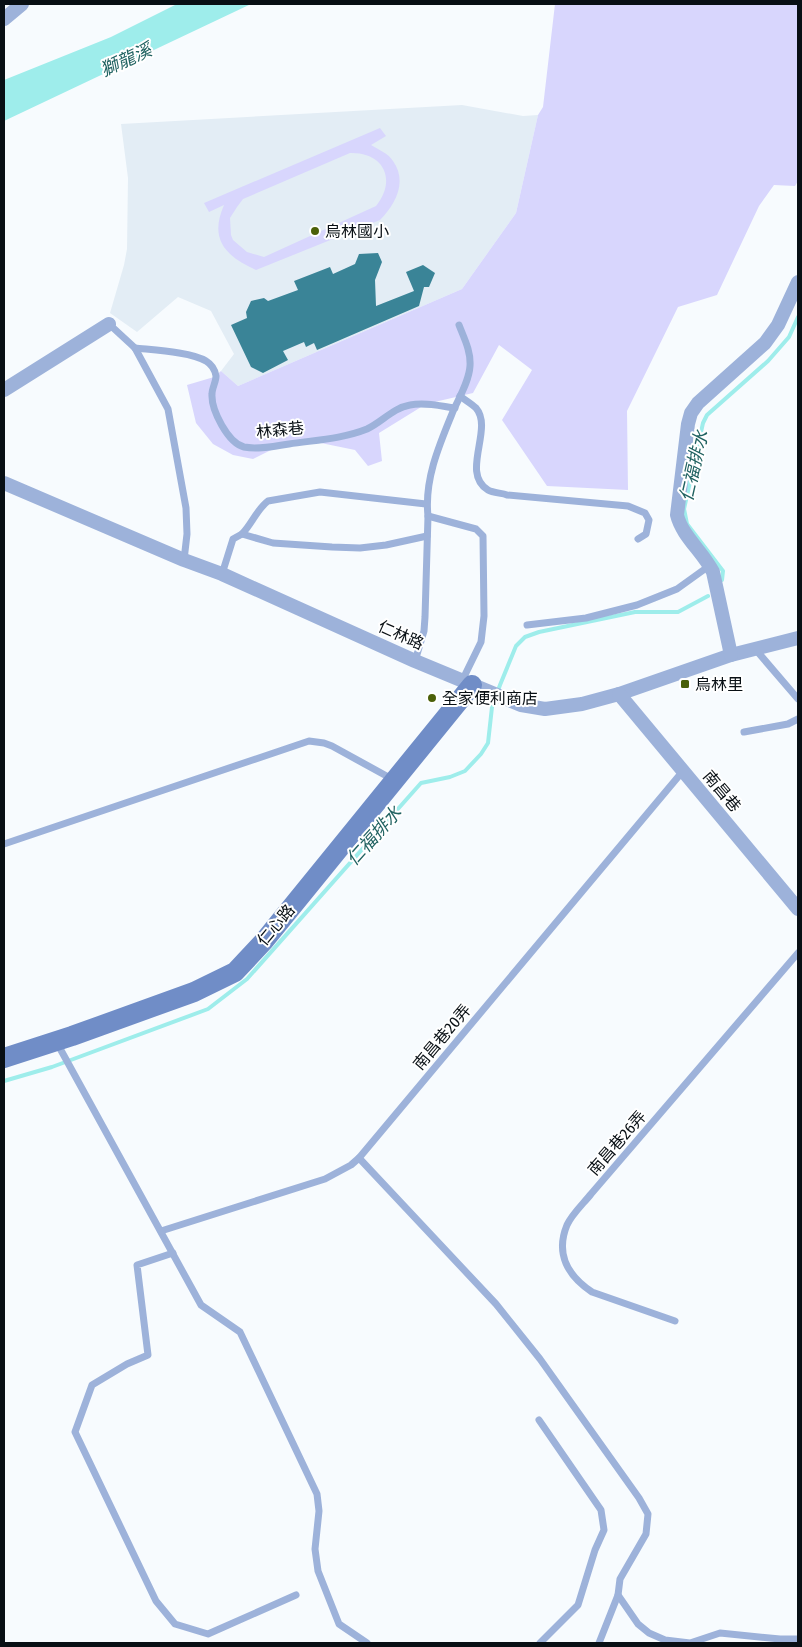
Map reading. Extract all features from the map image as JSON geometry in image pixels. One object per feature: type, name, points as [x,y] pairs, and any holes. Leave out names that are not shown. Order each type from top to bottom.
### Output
[{"type":"street","points":[[4,19],[22,4]]},
{"type":"street","points":[[731,655],[712,572],[679,523],[678,514],[688,424],[691,413],[698,403],[764,343],[778,325],[798,282]]},
{"type":"street","points":[[4,390],[109,324]]},
{"type":"street","name":"仁林路","points":[[4,482],[184,560],[222,574],[415,661],[521,705],[545,709],[582,704],[620,694],[731,655],[798,638]]},
{"type":"street","name":"仁心路","points":[[4,1058],[61,1049],[194,992],[235,972],[264,941],[473,686]]},
{"type":"street","name":"南昌巷","points":[[620,694],[798,909]]},
{"type":"lane","points":[[109,324],[135,348],[168,409],[186,508],[187,534],[184,560]]},
{"type":"lane","points":[[415,661],[424,624],[428,516],[426,504],[434,457],[460,396],[470,366],[469,351],[459,325]]},
{"type":"lane","name":"林森巷","points":[[135,348],[196,356],[207,361],[213,368],[216,377],[212,394],[213,405],[224,429],[234,442],[243,447],[261,448],[345,436],[369,428],[395,410],[409,405],[425,404],[455,408]]},
{"type":"lane","points":[[460,396],[476,408],[480,415],[481,430],[476,473],[479,481],[488,490],[507,495],[628,506],[644,513],[649,520],[646,534],[638,539]]},
{"type":"lane","points":[[222,574],[233,539],[242,534],[262,505],[268,501],[320,492],[426,504]]},
{"type":"lane","points":[[428,516],[476,529],[483,536],[484,616],[473,686]]},
{"type":"lane","points":[[242,534],[273,543],[360,548],[386,545],[427,536]]},
{"type":"lane","points":[[527,625],[586,618],[637,605],[677,589],[709,566]]},
{"type":"lane","points":[[756,650],[798,699]]},
{"type":"lane","points":[[744,732],[788,724],[798,719]]},
{"type":"lane","points":[[4,844],[309,741],[332,746],[395,780]]},
{"type":"lane","name":"南昌巷20弄","points":[[161,1231],[326,1179],[351,1166],[683,771]]},
{"type":"lane","name":"南昌巷26弄","points":[[675,1321],[592,1292],[581,1284],[568,1270],[564,1255],[564,1239],[568,1224],[598,1186],[798,953]]},
{"type":"lane","points":[[61,1049],[201,1305],[240,1332],[317,1494],[319,1511],[314,1549],[318,1571],[339,1624],[367,1643]]},
{"type":"lane","points":[[359,1158],[496,1304],[540,1359],[639,1498],[648,1514],[646,1534],[620,1579],[618,1595],[599,1643]]},
{"type":"lane","points":[[172,1253],[137,1265],[148,1355],[127,1364],[92,1384],[75,1432],[156,1601],[175,1624],[208,1634],[296,1595]]},
{"type":"lane","points":[[539,1420],[601,1510],[604,1530],[595,1550],[578,1605],[540,1643]]},
{"type":"lane","points":[[618,1595],[638,1624],[649,1634],[665,1640],[690,1643],[720,1633],[798,1639]]},
{"type":"shaded area","points":[[555,4],[798,4],[798,181],[795,186],[774,185],[759,206],[717,295],[678,307],[627,411],[628,490],[547,486],[502,420],[532,370],[499,345],[473,393],[426,404],[379,433],[382,461],[368,466],[355,450],[316,442],[287,442],[253,459],[233,455],[213,444],[196,423],[187,385],[214,377],[221,371],[238,386],[462,289],[516,213],[538,115],[543,107]]},
{"type":"shaded area","name":"烏林國小","points":[[462,105],[523,116],[538,115],[516,213],[462,289],[238,386],[221,371],[234,354],[211,311],[178,297],[137,332],[110,313],[127,249],[128,178],[121,124]]},
{"type":"shaded area","points":[[380,128],[386,136],[371,145],[391,158],[399,177],[398,193],[395,200],[380,220],[256,270],[245,265],[228,252],[219,237],[218,228],[224,205],[209,212],[204,203]],"holes":[[[350,153],[362,154],[379,162],[384,169],[386,187],[376,206],[264,257],[247,252],[233,240],[230,218],[243,199]]]},
{"type":"water","name":"獅龍溪","points":[[177,4],[251,4],[4,121],[4,80],[111,37]]},
{"type":"building","points":[[378,253],[382,262],[375,280],[376,306],[414,291],[406,272],[423,265],[435,273],[429,287],[424,287],[419,306],[317,350],[314,343],[306,347],[304,342],[283,351],[288,360],[263,373],[251,367],[231,325],[247,318],[246,312],[251,301],[264,298],[268,301],[298,290],[294,281],[330,267],[333,274],[355,264],[359,254]]},
{"type":"waterway","name":"仁福排水","points":[[722,580],[723,571],[687,524],[684,509],[703,423],[707,415],[768,361],[789,337],[798,317]]},
{"type":"waterway","name":"仁福排水","points":[[4,1081],[52,1067],[208,1009],[247,979],[421,783],[450,777],[465,771],[481,754],[488,743],[492,707],[500,685],[516,646],[525,637],[539,632],[635,612],[678,612],[708,596]]},
{"type":"place","name":"烏林國小","points":[[315,231]]},
{"type":"place","name":"烏林里","points":[[685,684]]},
{"type":"place","name":"全家便利商店","points":[[432,698]]}]
